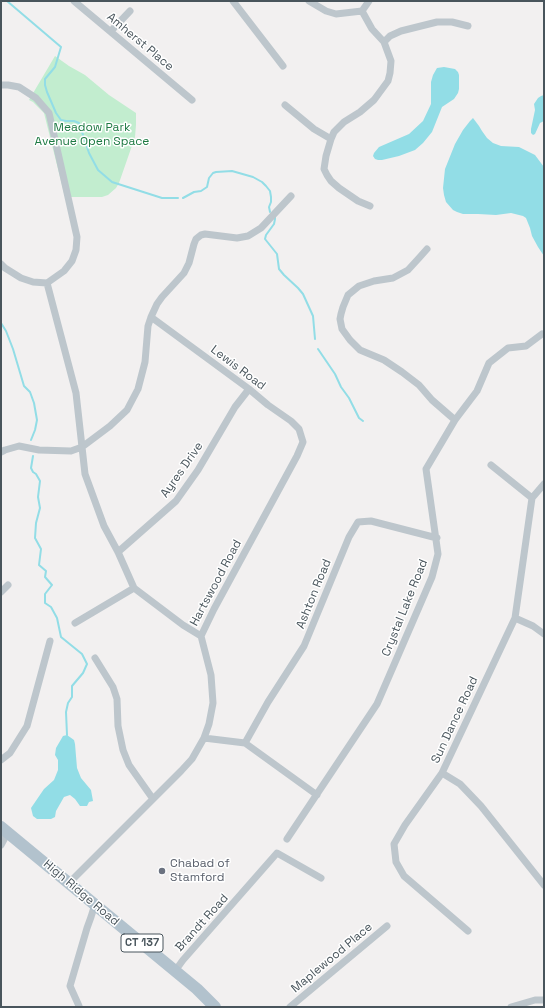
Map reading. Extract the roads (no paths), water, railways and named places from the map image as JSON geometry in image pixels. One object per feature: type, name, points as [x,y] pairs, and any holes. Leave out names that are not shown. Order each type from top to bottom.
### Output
[{"type":"main road","name":"High Ridge Road","points":[[4,829],[197,989],[215,1007]]},
{"type":"street","name":"Amherst Place","points":[[74,1],[192,100]]},
{"type":"street","points":[[234,1],[283,66]]},
{"type":"street","points":[[310,1],[336,14],[362,11],[369,1]]},
{"type":"street","points":[[111,32],[130,11]]},
{"type":"street","points":[[362,11],[372,29],[384,42],[391,61],[390,73],[388,81],[374,100],[360,112],[344,122],[334,132],[324,169],[331,181],[352,198],[370,206]]},
{"type":"street","points":[[384,42],[390,36],[401,31],[437,22],[452,22],[468,26]]},
{"type":"street","points":[[1,85],[19,87],[36,98],[49,113],[77,237],[76,250],[72,261],[64,271],[47,283],[32,282],[21,278],[1,264]]},
{"type":"street","points":[[285,105],[314,129],[331,139]]},
{"type":"street","points":[[1,452],[19,446],[39,450],[71,451],[82,447],[110,426],[127,410],[138,388],[146,362],[148,326],[151,317],[157,304],[184,273],[189,263],[196,239],[205,234],[237,238],[248,236],[260,228],[291,196]]},
{"type":"street","points":[[427,249],[408,270],[393,278],[374,281],[359,286],[348,295],[342,307],[340,319],[342,329],[360,350],[384,360],[402,372],[419,385],[432,400],[455,420]]},
{"type":"street","points":[[47,283],[76,393],[85,474],[104,526],[118,552],[134,588],[183,625],[201,636]]},
{"type":"street","name":"Lewis Road","points":[[151,317],[291,421],[299,430],[303,442]]},
{"type":"street","name":"Crystal Lake Road","points":[[288,840],[377,704],[432,577],[438,554],[426,469],[455,420],[477,391],[489,363],[508,348],[526,346],[542,334]]},
{"type":"street","name":"Ayres Drive","points":[[118,552],[176,501],[198,470],[235,407],[249,389]]},
{"type":"street","name":"Hartswood Road","points":[[69,883],[181,772],[192,759],[204,738],[209,724],[213,703],[211,675],[201,636],[214,608],[297,456],[303,442]]},
{"type":"street","points":[[491,465],[532,498],[544,484]]},
{"type":"street","name":"Sun Dance Road","points":[[468,931],[404,876],[396,862],[394,844],[405,825],[442,773],[515,618],[532,498]]},
{"type":"street","name":"Ashton Road","points":[[245,743],[268,702],[304,646],[349,537],[358,522],[371,521],[436,538]]},
{"type":"street","points":[[1,592],[8,585]]},
{"type":"street","points":[[75,623],[134,588]]},
{"type":"street","points":[[515,618],[533,626],[544,634]]},
{"type":"street","points":[[1,760],[10,753],[27,726],[50,641]]},
{"type":"street","points":[[95,658],[113,687],[117,699],[118,726],[123,750],[129,765],[153,799]]},
{"type":"street","points":[[204,738],[245,743],[317,795]]},
{"type":"street","points":[[442,773],[460,784],[481,806],[541,874],[544,885]]},
{"type":"street","points":[[1,845],[4,829]]},
{"type":"street","name":"Brandt Road","points":[[175,971],[277,853],[321,878]]},
{"type":"street","points":[[79,1006],[70,986],[95,904]]},
{"type":"street","name":"Maplewood Place","points":[[290,1007],[387,926]]},
{"type":"street","points":[[511,1007],[534,1000],[544,1000]]},
{"type":"water","points":[[444,67],[455,69],[458,72],[459,89],[454,99],[442,107],[432,132],[415,150],[382,160],[375,159],[373,156],[374,153],[379,147],[409,134],[423,121],[431,104],[431,82],[433,75],[437,68]]},
{"type":"water","points":[[544,95],[544,121],[540,123],[535,134],[533,135],[531,133],[531,129],[535,110],[534,104],[538,98]]},
{"type":"water","points":[[473,118],[487,138],[493,143],[501,146],[519,147],[535,155],[544,167],[544,256],[532,236],[526,218],[523,216],[511,213],[496,215],[463,214],[453,210],[446,202],[443,188],[445,169],[455,144],[463,130]]},
{"type":"water","points":[[67,735],[74,740],[77,768],[81,778],[91,790],[93,801],[89,802],[87,806],[80,806],[70,795],[64,797],[56,811],[55,817],[51,819],[37,819],[33,816],[31,808],[44,789],[54,780],[58,770],[58,760],[55,755],[56,748],[63,736]]},
{"type":"waterway","points":[[7,1],[61,47],[55,67],[45,79],[47,92],[56,113],[61,120],[79,123],[89,153],[98,170],[112,182],[162,198],[178,198]]},
{"type":"waterway","points":[[183,198],[207,187],[209,178],[213,173],[232,171],[253,177],[266,186],[270,191],[271,197],[269,207],[270,212]]},
{"type":"waterway","points":[[275,217],[274,224],[266,235],[265,239],[277,254],[279,269],[303,294],[313,316],[315,339]]},
{"type":"waterway","points":[[1,323],[13,349],[24,386],[30,392],[34,403],[37,420],[31,440]]},
{"type":"waterway","points":[[318,349],[335,374],[359,418],[363,421]]},
{"type":"waterway","points":[[33,456],[31,468],[40,481],[38,497],[40,508],[36,523],[35,538],[41,549],[39,565],[46,571],[45,577],[52,585],[45,594],[45,603],[51,607],[57,618],[61,637],[82,654],[87,664],[83,673],[72,686],[72,697],[68,703],[66,712],[67,735]]},
{"type":"place","name":"Chabad of Stamford","points":[[162,871]]},
{"type":"park label","name":"Meadow Park Avenue Open Space","points":[[92,135]]}]
